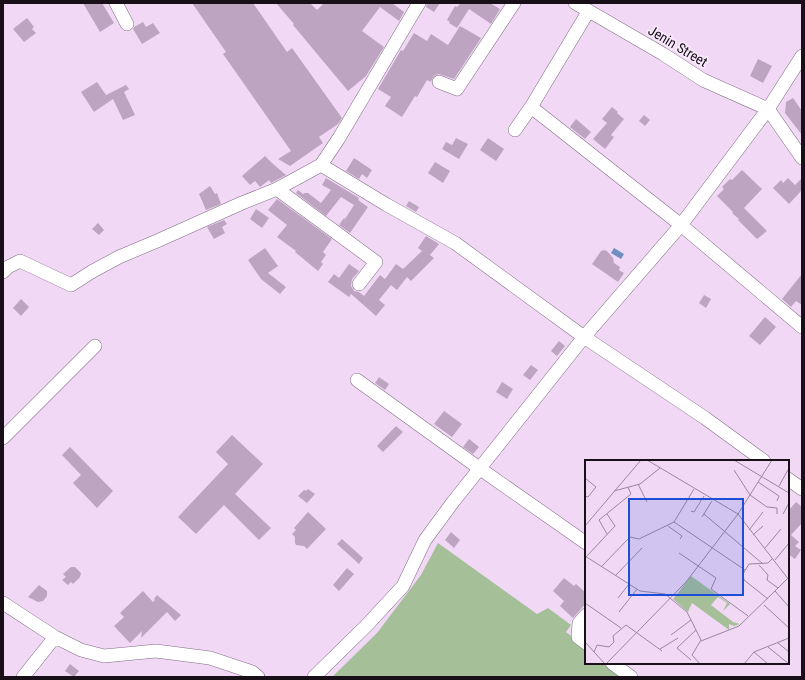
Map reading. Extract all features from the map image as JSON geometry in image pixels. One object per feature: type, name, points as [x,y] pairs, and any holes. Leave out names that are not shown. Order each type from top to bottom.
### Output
[{"type":"street","points":[[116,3],[127,24]]},
{"type":"street","points":[[3,272],[8,267],[20,261],[71,285],[92,271],[119,257],[277,189],[321,165],[339,138],[419,3]]},
{"type":"street","points":[[439,82],[458,89],[514,3]]},
{"type":"street","name":"Jenin Street","points":[[575,3],[703,80],[768,108]]},
{"type":"street","points":[[515,130],[531,107],[588,12]]},
{"type":"street","points":[[314,677],[367,625],[403,586],[425,540],[479,468],[584,337],[681,225],[768,108],[802,56]]},
{"type":"street","points":[[531,107],[681,225],[802,327]]},
{"type":"street","points":[[768,108],[802,158]]},
{"type":"street","points":[[321,165],[387,205],[455,243],[584,337],[705,418],[763,460]]},
{"type":"street","points":[[277,189],[376,262],[359,284]]},
{"type":"street","points":[[3,438],[95,346]]},
{"type":"street","points":[[357,380],[585,542]]},
{"type":"street","points":[[789,480],[802,489]]},
{"type":"street","points":[[3,603],[55,637],[81,650],[104,656],[156,652],[210,658],[252,672],[258,677]]},
{"type":"street","points":[[585,616],[579,623],[578,637],[585,642]]},
{"type":"street","points":[[23,677],[55,637]]},
{"type":"street","points":[[613,664],[631,677]]},
{"type":"green space","points":[[438,543],[537,614],[548,608],[571,625],[566,632],[585,646],[585,664],[608,664],[625,677],[332,677],[377,633],[421,575]]},
{"type":"water","points":[[614,248],[624,254],[621,259],[611,253]]},
{"type":"building","points":[[83,3],[102,3],[114,23],[100,32]]},
{"type":"building","points":[[192,3],[253,3],[287,52],[292,48],[342,118],[338,124],[319,137],[323,143],[290,166],[278,159],[291,151],[223,54],[226,52]]},
{"type":"building","points":[[276,3],[310,3],[317,10],[324,3],[392,3],[404,12],[399,21],[380,7],[362,31],[384,47],[366,76],[348,91]]},
{"type":"building","points":[[427,3],[440,3],[434,12],[426,7]]},
{"type":"building","points":[[459,3],[490,3],[500,9],[491,24],[469,9],[457,28],[447,20],[455,6],[457,7],[460,4]]},
{"type":"building","points":[[27,18],[34,27],[32,29],[36,33],[24,42],[13,29]]},
{"type":"building","points":[[143,22],[146,27],[153,23],[160,33],[142,44],[133,29]]},
{"type":"building","points":[[460,26],[481,38],[454,79],[438,74],[434,76],[431,82],[427,80],[417,97],[415,96],[402,117],[385,106],[391,97],[378,89],[401,50],[403,51],[414,33],[427,41],[431,34],[448,45]]},
{"type":"building","points":[[758,59],[772,66],[763,83],[750,76]]},
{"type":"building","points":[[97,82],[106,95],[126,85],[129,89],[124,92],[135,115],[123,120],[113,99],[94,112],[81,92]]},
{"type":"building","points":[[793,98],[802,111],[802,135],[785,113],[786,102]]},
{"type":"building","points":[[612,107],[624,119],[611,135],[614,137],[605,149],[593,139],[607,123],[602,119]]},
{"type":"building","points":[[644,115],[650,120],[645,126],[639,121]]},
{"type":"building","points":[[576,119],[591,132],[585,139],[570,127]]},
{"type":"building","points":[[456,138],[468,144],[459,159],[442,149],[446,142],[452,145]]},
{"type":"building","points":[[488,138],[504,149],[496,161],[480,150]]},
{"type":"building","points":[[265,156],[286,175],[271,183],[269,180],[260,187],[255,181],[250,185],[242,176]]},
{"type":"building","points":[[354,158],[372,170],[367,178],[362,174],[359,179],[346,171]]},
{"type":"building","points":[[435,162],[450,171],[443,183],[428,173]]},
{"type":"building","points":[[742,170],[762,189],[744,208],[767,231],[757,239],[717,196],[724,189],[722,187]]},
{"type":"building","points":[[326,178],[359,198],[358,200],[368,207],[350,233],[339,225],[354,205],[341,197],[326,216],[296,193],[298,190],[303,194],[308,193],[321,203],[331,190],[322,185]]},
{"type":"building","points":[[788,178],[795,185],[802,178],[802,190],[789,204],[773,188],[781,180],[783,183]]},
{"type":"building","points":[[210,186],[215,194],[217,193],[221,204],[206,210],[199,194]]},
{"type":"building","points":[[277,199],[332,239],[323,252],[326,255],[321,262],[323,264],[318,271],[295,252],[296,251],[277,237],[287,225],[268,210]]},
{"type":"building","points":[[409,201],[419,207],[416,212],[406,206]]},
{"type":"building","points":[[256,209],[269,218],[262,228],[250,219]]},
{"type":"building","points":[[224,220],[227,224],[222,227],[225,233],[214,239],[207,227]]},
{"type":"building","points":[[98,223],[104,230],[99,235],[92,229]]},
{"type":"building","points":[[426,236],[439,244],[430,255],[434,258],[411,281],[407,277],[397,290],[391,285],[379,300],[385,305],[376,316],[351,294],[349,297],[328,282],[334,274],[339,278],[349,264],[359,271],[352,279],[351,286],[354,291],[359,292],[364,296],[380,275],[385,279],[396,264],[403,269],[422,251],[418,248]]},
{"type":"building","points":[[265,248],[278,266],[268,273],[286,287],[280,294],[261,279],[248,260]]},
{"type":"building","points":[[601,251],[607,251],[613,258],[614,263],[620,267],[619,270],[624,273],[618,282],[592,264]]},
{"type":"building","points":[[802,274],[802,305],[796,301],[791,307],[782,299]]},
{"type":"building","points":[[704,295],[711,299],[706,308],[699,303]]},
{"type":"building","points":[[21,299],[29,307],[21,316],[13,308]]},
{"type":"building","points":[[765,317],[776,327],[760,345],[749,336]]},
{"type":"building","points":[[559,341],[565,346],[557,356],[551,351]]},
{"type":"building","points":[[531,365],[538,370],[530,380],[523,375]]},
{"type":"building","points":[[379,377],[389,384],[385,390],[375,383]]},
{"type":"building","points":[[502,382],[513,389],[507,399],[496,392]]},
{"type":"building","points":[[444,411],[462,424],[452,437],[434,424]]},
{"type":"building","points":[[396,426],[403,432],[383,452],[377,446]]},
{"type":"building","points":[[232,435],[263,464],[235,494],[271,528],[259,540],[224,505],[196,534],[178,517],[228,464],[216,452]]},
{"type":"building","points":[[469,439],[479,447],[473,454],[463,447]]},
{"type":"building","points":[[70,447],[113,491],[97,508],[73,483],[81,475],[62,455]]},
{"type":"building","points":[[308,489],[315,494],[307,503],[298,496],[304,490],[306,491]]},
{"type":"building","points":[[796,502],[802,507],[802,523],[791,535],[799,542],[795,546],[801,550],[795,559],[789,555],[789,510]]},
{"type":"building","points":[[308,512],[326,529],[307,549],[304,546],[296,545],[295,537],[292,534],[296,530],[294,528]]},
{"type":"building","points":[[451,532],[460,540],[454,548],[445,540]]},
{"type":"building","points":[[342,539],[363,558],[359,564],[337,544]]},
{"type":"building","points":[[71,567],[75,567],[81,573],[80,577],[73,584],[71,582],[68,585],[62,580],[66,577],[63,574]]},
{"type":"building","points":[[347,568],[354,574],[339,591],[333,585]]},
{"type":"building","points":[[564,578],[574,586],[576,584],[585,592],[585,604],[573,618],[560,606],[564,601],[553,591]]},
{"type":"building","points":[[39,585],[47,591],[47,596],[43,601],[38,602],[28,597]]},
{"type":"building","points":[[143,591],[153,602],[157,595],[181,615],[175,621],[167,612],[141,638],[142,631],[130,643],[114,626],[124,617],[120,613]]},
{"type":"building","points":[[70,664],[79,671],[74,677],[65,671]]}]
